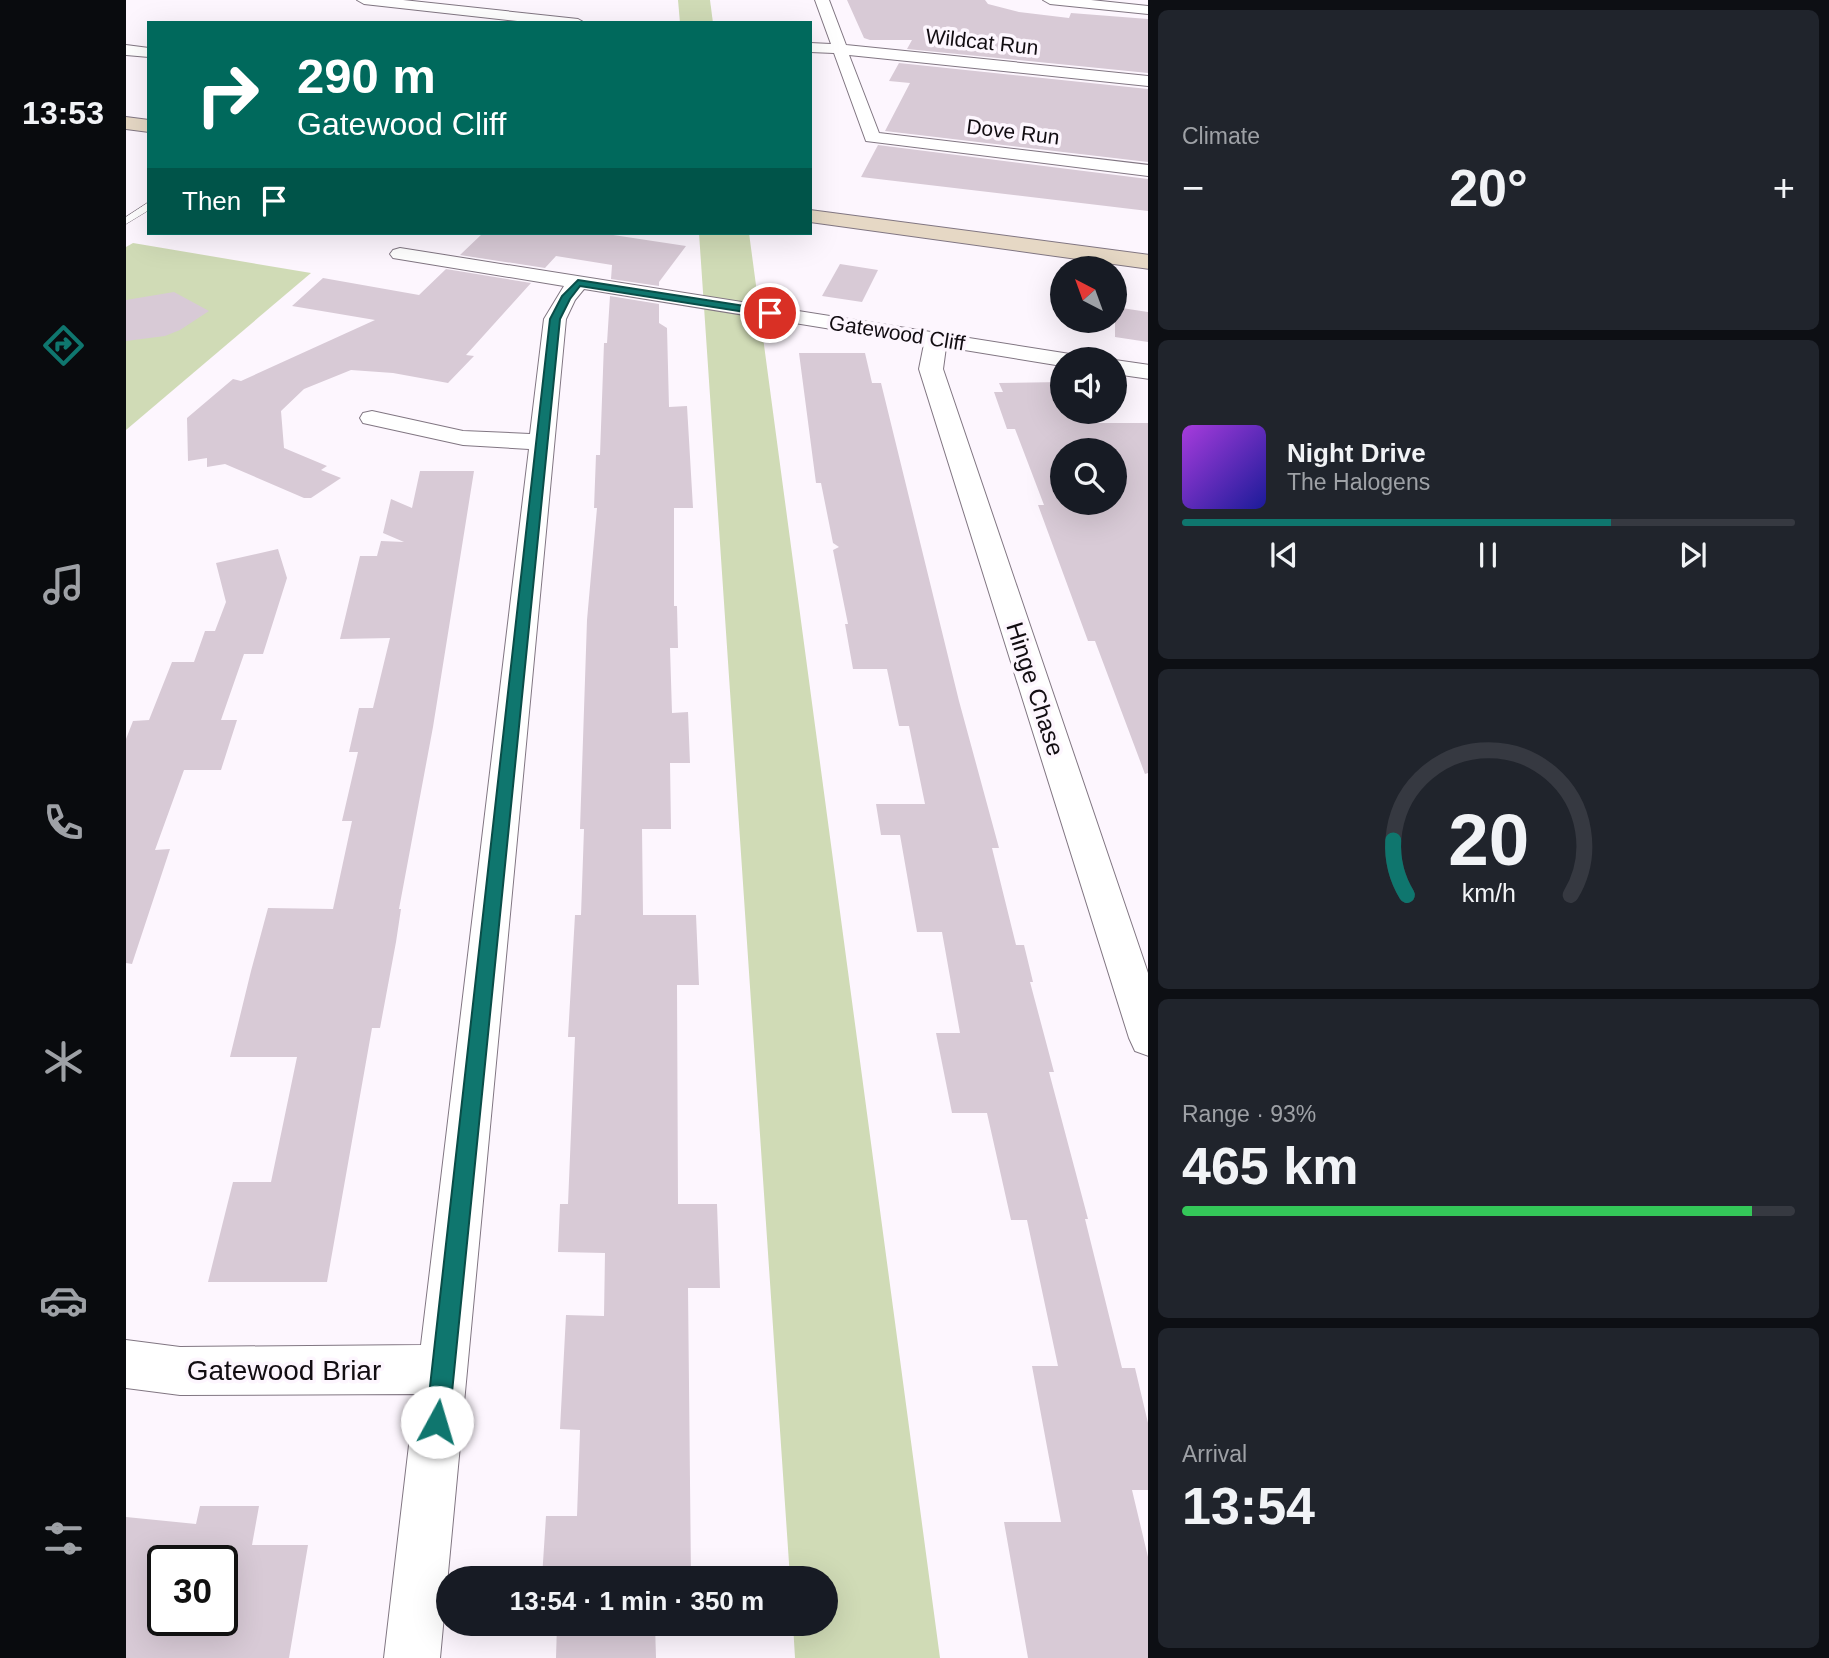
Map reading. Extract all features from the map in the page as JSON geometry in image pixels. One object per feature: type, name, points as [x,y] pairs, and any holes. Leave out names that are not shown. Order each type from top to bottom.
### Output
[{"type":"main road","points":[[126,123],[147,126]]},
{"type":"main road","points":[[812,216],[1148,262]]},
{"type":"street","points":[[363,0],[577,20]]},
{"type":"street","points":[[822,0],[840,50]]},
{"type":"street","points":[[1050,0],[1148,10]]},
{"type":"street","name":"Wildcat Run","points":[[812,47],[1148,81]]},
{"type":"street","points":[[126,50],[147,53]]},
{"type":"street","name":"Dove Run","points":[[840,50],[872,137],[1148,172]]},
{"type":"street","name":"Gatewood Cliff","points":[[400,254],[1050,357]]},
{"type":"street","points":[[412,1658],[555,319],[565,298],[578,283]]},
{"type":"street","name":"Hinge Chase","points":[[936,339],[931,369],[1148,1038]]},
{"type":"street","points":[[1127,369],[1148,372]]},
{"type":"street","points":[[372,418],[463,438],[542,442]]},
{"type":"street","name":"Gatewood Briar","points":[[126,1364],[180,1371],[443,1369]]},
{"type":"lane","points":[[126,221],[147,206]]},
{"type":"green space","points":[[678,0],[710,0],[713,21],[680,21]]},
{"type":"green space","points":[[699,235],[749,235],[940,1658],[795,1658],[794,1636],[838,1636],[838,1566],[789,1566]]},
{"type":"green space","points":[[133,243],[311,273],[126,430],[126,247]]},
{"type":"building","points":[[847,0],[985,0],[988,4],[1019,12],[1069,18],[1071,13],[1148,19],[1148,73],[907,49],[912,40],[864,38]]},
{"type":"building","points":[[899,63],[1148,89],[1148,162],[885,131],[910,83],[889,81]]},
{"type":"building","points":[[878,145],[1148,179],[1148,211],[861,177]]},
{"type":"building","points":[[481,235],[613,235],[686,246],[659,282],[659,286],[611,279],[612,265],[556,256],[545,268],[460,255]]},
{"type":"building","points":[[840,264],[878,270],[862,302],[822,296]]},
{"type":"building","points":[[446,269],[531,283],[466,355],[474,356],[448,383],[393,373],[351,370],[304,389],[281,411],[284,448],[327,466],[321,470],[341,478],[311,498],[304,498],[225,464],[207,467],[207,458],[188,461],[187,418],[233,379],[241,381],[375,320],[292,306],[323,278],[419,295]]},
{"type":"building","points":[[174,292],[209,311],[180,330],[165,336],[126,341],[126,300]]},
{"type":"building","points":[[610,296],[659,304],[659,323],[667,328],[669,407],[687,406],[693,508],[674,508],[674,606],[677,606],[678,648],[670,648],[672,713],[688,712],[690,763],[670,763],[671,829],[642,829],[643,915],[696,915],[699,985],[677,985],[678,1204],[717,1204],[720,1288],[688,1288],[691,1566],[543,1566],[546,1516],[577,1516],[580,1430],[560,1429],[566,1315],[604,1316],[605,1253],[558,1252],[560,1204],[568,1204],[575,1037],[568,1037],[575,915],[581,915],[584,829],[580,829],[587,620],[597,508],[594,508],[596,455],[600,455],[604,343],[607,343]]},
{"type":"building","points":[[1127,309],[1148,312],[1148,342],[1115,337],[1115,333],[1127,333]]},
{"type":"building","points":[[799,353],[865,353],[872,383],[881,383],[959,701],[999,848],[992,848],[1016,945],[1024,945],[1033,982],[1030,982],[1054,1072],[1049,1072],[1088,1219],[1085,1219],[1122,1368],[1135,1368],[1148,1423],[1148,1490],[1132,1490],[1148,1557],[1148,1658],[1028,1658],[1004,1522],[1061,1522],[1032,1366],[1058,1366],[1027,1220],[1011,1220],[987,1113],[952,1113],[936,1033],[960,1033],[942,932],[917,932],[900,835],[881,835],[876,804],[925,804],[909,726],[899,726],[887,669],[853,669],[845,624],[848,624],[833,550],[839,547],[833,543],[821,483],[816,483]]},
{"type":"building","points":[[1050,382],[1050,424],[1148,423],[1148,773],[1145,774],[1095,641],[1088,641],[1038,505],[1044,505],[1015,429],[1007,429],[994,392],[1003,392],[999,383]]},
{"type":"building","points":[[420,471],[474,471],[433,727],[399,909],[396,942],[380,1028],[372,1028],[327,1282],[208,1282],[233,1182],[271,1182],[297,1057],[230,1057],[251,971],[268,908],[333,909],[352,821],[342,821],[358,752],[349,752],[359,708],[373,708],[390,638],[340,639],[360,556],[377,556],[381,541],[404,542],[383,533],[391,499],[412,508]]},
{"type":"building","points":[[278,549],[287,578],[263,654],[244,654],[221,720],[237,720],[221,770],[184,770],[155,850],[170,849],[132,964],[126,963],[126,739],[133,721],[149,720],[172,662],[194,662],[205,631],[215,631],[226,602],[216,563]]},
{"type":"building","points":[[200,1506],[259,1506],[252,1545],[308,1545],[289,1658],[126,1658],[126,1517],[196,1524]]},
{"type":"building","points":[[557,1636],[655,1636],[656,1658],[556,1658]]},
{"type":"route","points":[[437,1422],[555,319],[565,298],[578,283],[770,313]]}]
